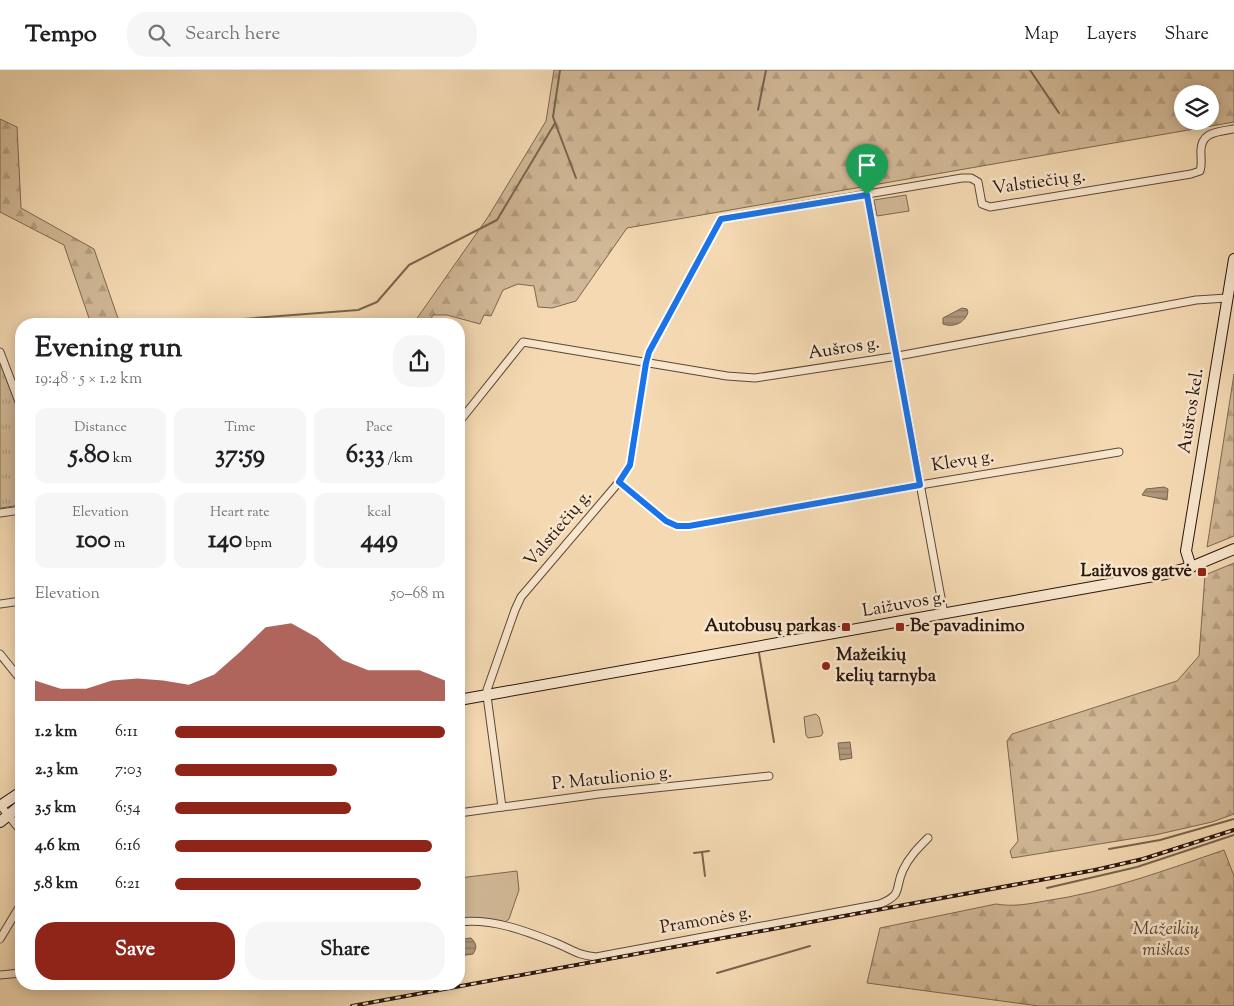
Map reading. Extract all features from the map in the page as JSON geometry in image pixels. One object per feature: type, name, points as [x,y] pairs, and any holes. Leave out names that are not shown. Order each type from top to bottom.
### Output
[{"type":"main road","name":"Aušros kel.","points":[[1191,567],[1186,551],[1234,259]]},
{"type":"main road","name":"Laižuvos g.","points":[[465,699],[1164,574],[1191,567],[1234,549]]},
{"type":"main road","points":[[0,806],[15,796]]},
{"type":"main road","points":[[0,822],[15,810]]},
{"type":"street","name":"Valstiečių g.","points":[[487,696],[487,690],[521,597],[619,482],[630,465],[649,352],[721,219],[971,178],[978,182],[982,204],[990,207],[1192,174],[1200,171],[1202,165],[1201,144],[1205,137],[1213,133],[1234,129]]},
{"type":"street","points":[[867,195],[944,614]]},
{"type":"street","name":"Aušros g.","points":[[465,415],[524,342],[727,376],[755,378],[898,356],[1196,300],[1227,298]]},
{"type":"street","points":[[0,352],[15,391]]},
{"type":"street","name":"Klevų g.","points":[[619,482],[666,521],[677,526],[689,526],[1119,452]]},
{"type":"street","points":[[0,512],[15,511]]},
{"type":"street","points":[[0,604],[15,603]]},
{"type":"street","points":[[0,654],[15,673]]},
{"type":"street","points":[[487,696],[502,806]]},
{"type":"street","name":"P. Matulionio g.","points":[[465,812],[502,806],[769,776]]},
{"type":"street","points":[[0,806],[15,823]]},
{"type":"street","name":"Pramonės g.","points":[[465,921],[506,926],[557,944],[581,956],[596,957],[880,904],[893,898],[898,889],[902,872],[913,853],[928,838]]},
{"type":"street","points":[[0,939],[15,914]]},
{"type":"street","points":[[0,975],[15,973]]},
{"type":"green space","points":[[554,70],[1234,70],[1234,122],[1219,125],[1219,85],[1174,85],[1174,130],[1188,130],[627,228],[576,301],[552,308],[538,307],[534,286],[518,284],[503,290],[491,316],[484,315],[480,324],[465,320],[465,318],[447,315],[417,318],[488,217],[546,121]]},
{"type":"green space","points":[[0,119],[17,127],[21,208],[94,249],[118,318],[89,318],[64,245],[0,212]]},
{"type":"green space","points":[[906,195],[909,211],[877,216],[874,200]]},
{"type":"green space","points":[[0,363],[15,402],[15,506],[0,508]]},
{"type":"green space","points":[[1234,374],[1234,536],[1207,547]]},
{"type":"green space","points":[[1234,563],[1234,814],[1212,822],[1155,835],[1012,858],[1010,851],[1018,841],[1007,741],[1012,734],[1177,681],[1199,656],[1205,575]]},
{"type":"green space","points":[[816,714],[819,717],[823,733],[821,736],[808,738],[804,717]]},
{"type":"green space","name":"Mažeikių miškas","points":[[1224,850],[1234,876],[1234,1006],[1039,1006],[867,983],[880,928],[996,904],[1027,904],[1091,892],[1136,880]]},
{"type":"green space","points":[[517,871],[519,890],[509,919],[505,922],[482,919],[465,920],[465,877]]},
{"type":"shaded area","points":[[962,308],[967,309],[968,312],[961,322],[955,325],[943,324],[943,318]]},
{"type":"shaded area","points":[[1164,487],[1168,489],[1167,500],[1142,495],[1146,489]]},
{"type":"shaded area","points":[[850,742],[852,758],[840,760],[838,743]]},
{"type":"shaded area","points":[[465,938],[471,938],[474,942],[476,946],[473,954],[465,955]]},
{"type":"waterway","points":[[560,70],[553,117],[576,178]]},
{"type":"waterway","points":[[758,110],[766,70]]},
{"type":"waterway","points":[[1030,70],[1059,113]]},
{"type":"waterway","points":[[255,318],[358,310],[377,302],[409,265],[497,220],[555,123]]},
{"type":"waterway","points":[[759,653],[774,742]]},
{"type":"waterway","points":[[1109,849],[1160,840],[1234,819]]},
{"type":"waterway","points":[[1047,888],[1137,867],[1234,835]]},
{"type":"waterway","points":[[702,852],[709,851]]},
{"type":"waterway","points":[[694,853],[702,852],[705,876]]},
{"type":"waterway","points":[[717,973],[810,946]]},
{"type":"railway","points":[[465,985],[1095,870],[1143,859],[1234,830]]},
{"type":"railway","points":[[352,1006],[439,990]]},
{"type":"place","name":"Laižuvos gatvė","points":[[1202,572]]},
{"type":"place","name":"Autobusų parkas","points":[[846,627]]},
{"type":"place","name":"Be pavadinimo","points":[[900,627]]},
{"type":"place","name":"Mažeikių kelių tarnyba","points":[[826,666]]},
{"type":"route","points":[[867,195],[898,356],[920,485],[689,526],[677,526],[666,521],[619,482],[630,465],[649,352],[721,219],[867,195]]}]
